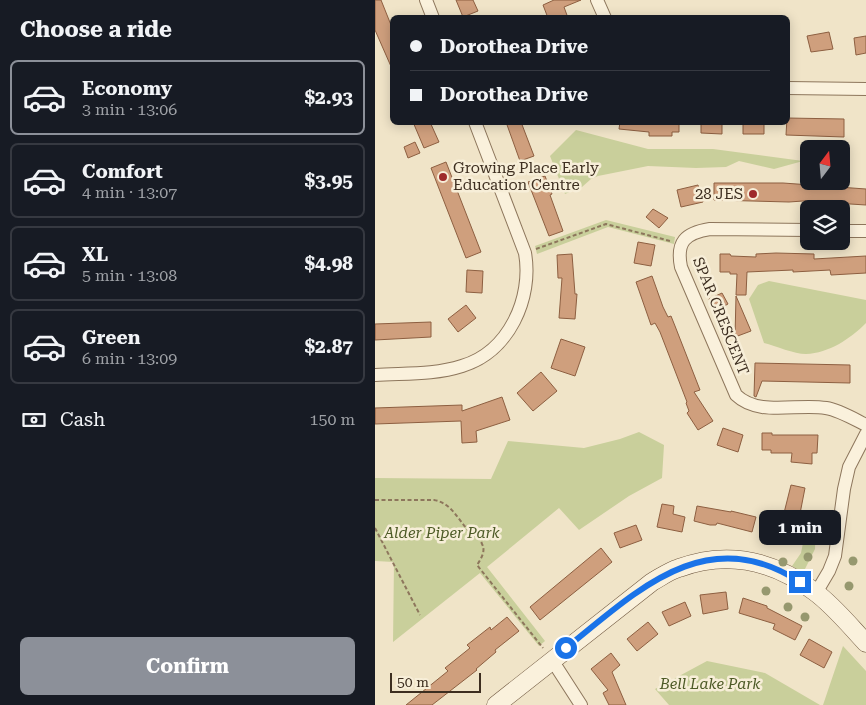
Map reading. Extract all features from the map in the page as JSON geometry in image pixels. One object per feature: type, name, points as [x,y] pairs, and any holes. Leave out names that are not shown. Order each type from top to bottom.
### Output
[{"type":"street","points":[[426,0],[432,15]]},
{"type":"street","points":[[597,0],[604,15]]},
{"type":"street","points":[[790,88],[866,89]]},
{"type":"street","points":[[375,375],[443,371],[464,366],[489,353],[513,325],[522,304],[527,267],[525,253],[476,125]]},
{"type":"street","name":"SPAR CRESCENT","points":[[800,230],[710,229],[698,231],[685,238],[681,244],[679,256],[681,267],[735,395],[743,402],[761,407],[828,408],[866,425]]},
{"type":"street","points":[[850,231],[866,231]]},
{"type":"street","points":[[816,593],[829,571],[835,556],[840,510],[849,467],[866,434]]},
{"type":"street","points":[[495,705],[652,582],[677,568],[695,563],[727,559],[756,562],[784,572],[816,593],[866,644]]},
{"type":"street","points":[[552,660],[581,705]]},
{"type":"path","points":[[525,253],[606,224],[681,244]]},
{"type":"path","points":[[375,500],[434,500],[447,505],[469,532],[483,544],[482,557],[477,565],[552,660]]},
{"type":"path","points":[[375,528],[420,615]]},
{"type":"green space","points":[[576,130],[648,149],[713,149],[800,162],[774,169],[739,161],[726,167],[648,166],[598,176],[582,187],[565,194],[550,156]]},
{"type":"green space","points":[[606,220],[675,237],[674,244],[608,227],[537,254],[535,246]]},
{"type":"green space","points":[[769,281],[866,300],[866,323],[839,344],[815,353],[796,353],[764,343],[749,299],[758,285]]},
{"type":"green space","name":"Alder Piper Park","points":[[639,432],[664,445],[662,478],[629,496],[579,530],[559,508],[487,567],[545,641],[539,646],[480,573],[393,642],[394,562],[375,561],[375,478],[491,479],[508,441],[584,448]]},
{"type":"green space","points":[[816,520],[815,549],[803,573],[792,566],[801,553],[807,523]]},
{"type":"green space","points":[[843,646],[866,671],[866,705],[823,705]]},
{"type":"green space","name":"Bell Lake Park","points":[[707,661],[765,673],[820,705],[669,705],[655,689]]},
{"type":"building","points":[[375,0],[381,0],[390,22],[390,64],[375,30]]},
{"type":"building","points":[[456,0],[473,0],[478,11],[462,15]]},
{"type":"building","points":[[554,0],[581,0],[564,7],[567,15],[547,15],[543,5]]},
{"type":"building","points":[[829,32],[833,49],[811,52],[807,36]]},
{"type":"building","points":[[866,36],[866,53],[856,55],[854,38]]},
{"type":"building","points":[[790,118],[844,119],[844,137],[786,135],[787,125],[790,125]]},
{"type":"building","points":[[414,125],[431,125],[439,142],[424,148]]},
{"type":"building","points":[[507,125],[522,125],[534,156],[520,161]]},
{"type":"building","points":[[620,125],[679,125],[679,132],[672,132],[672,136],[649,136],[649,132],[619,129]]},
{"type":"building","points":[[701,125],[722,125],[722,134],[701,133]]},
{"type":"building","points":[[743,125],[764,125],[764,134],[743,134]]},
{"type":"building","points":[[415,142],[420,153],[408,158],[404,147]]},
{"type":"building","points":[[446,162],[481,252],[466,258],[431,168]]},
{"type":"building","points":[[545,176],[563,231],[549,236],[528,182]]},
{"type":"building","points":[[714,183],[800,184],[800,190],[866,189],[866,205],[850,204],[850,200],[800,200],[789,202],[714,200]]},
{"type":"building","points":[[698,185],[703,202],[681,207],[677,190]]},
{"type":"building","points":[[653,209],[668,218],[659,228],[646,217]]},
{"type":"building","points":[[638,242],[655,245],[651,266],[634,263]]},
{"type":"building","points":[[572,254],[575,294],[577,294],[575,319],[559,318],[562,278],[558,278],[557,255]]},
{"type":"building","points":[[720,254],[756,257],[756,254],[814,254],[814,259],[866,256],[866,273],[831,275],[830,270],[747,272],[746,295],[736,295],[737,274],[720,272]]},
{"type":"building","points":[[467,270],[483,271],[482,293],[466,292]]},
{"type":"building","points":[[652,276],[663,307],[668,317],[671,316],[700,390],[694,392],[713,421],[698,430],[687,413],[689,411],[687,402],[660,332],[655,323],[651,325],[636,282]]},
{"type":"building","points":[[722,293],[728,304],[715,311],[709,299]]},
{"type":"building","points":[[736,296],[751,331],[735,337]]},
{"type":"building","points":[[466,305],[476,318],[458,332],[448,319]]},
{"type":"building","points":[[431,322],[431,337],[375,340],[375,324]]},
{"type":"building","points":[[561,339],[585,347],[575,376],[551,368]]},
{"type":"building","points":[[755,363],[850,365],[850,383],[762,381],[756,397],[754,396]]},
{"type":"building","points":[[541,372],[557,391],[533,411],[517,393]]},
{"type":"building","points":[[502,397],[510,420],[476,431],[477,442],[462,443],[461,421],[375,424],[375,408],[462,405],[462,411]]},
{"type":"building","points":[[723,428],[743,435],[738,452],[717,445]]},
{"type":"building","points":[[762,433],[772,433],[772,435],[818,435],[817,453],[812,453],[812,464],[791,462],[792,453],[771,453],[771,450],[762,450]]},
{"type":"building","points":[[791,485],[805,488],[798,524],[801,524],[798,544],[783,542],[784,537],[776,536],[779,520],[782,521]]},
{"type":"building","points":[[662,504],[674,506],[673,514],[685,517],[682,532],[657,527]]},
{"type":"building","points":[[697,506],[756,517],[752,532],[717,523],[716,525],[710,525],[694,521]]},
{"type":"building","points":[[636,525],[642,540],[620,548],[614,533]]},
{"type":"building","points":[[601,548],[612,562],[540,620],[530,607]]},
{"type":"building","points":[[726,592],[728,609],[703,614],[700,595]]},
{"type":"building","points":[[743,598],[767,606],[767,608],[802,626],[795,640],[773,629],[775,624],[739,613]]},
{"type":"building","points":[[685,602],[691,616],[669,626],[662,612]]},
{"type":"building","points":[[507,617],[519,631],[495,650],[496,652],[477,670],[432,705],[406,705],[448,671],[445,668],[470,648],[467,645],[490,627],[491,630]]},
{"type":"building","points":[[648,622],[658,634],[637,651],[627,639]]},
{"type":"building","points":[[809,639],[832,652],[824,668],[800,655]]},
{"type":"building","points":[[611,653],[620,665],[612,672],[626,705],[609,705],[603,693],[608,690],[591,669]]},
{"type":"place","name":"Growing Place Early Education Centre","points":[[443,177]]},
{"type":"place","name":"28 JES","points":[[753,194]]},
{"type":"route","points":[[566,648],[652,582],[677,568],[687,565],[713,560],[746,560],[774,567],[800,582]]}]
